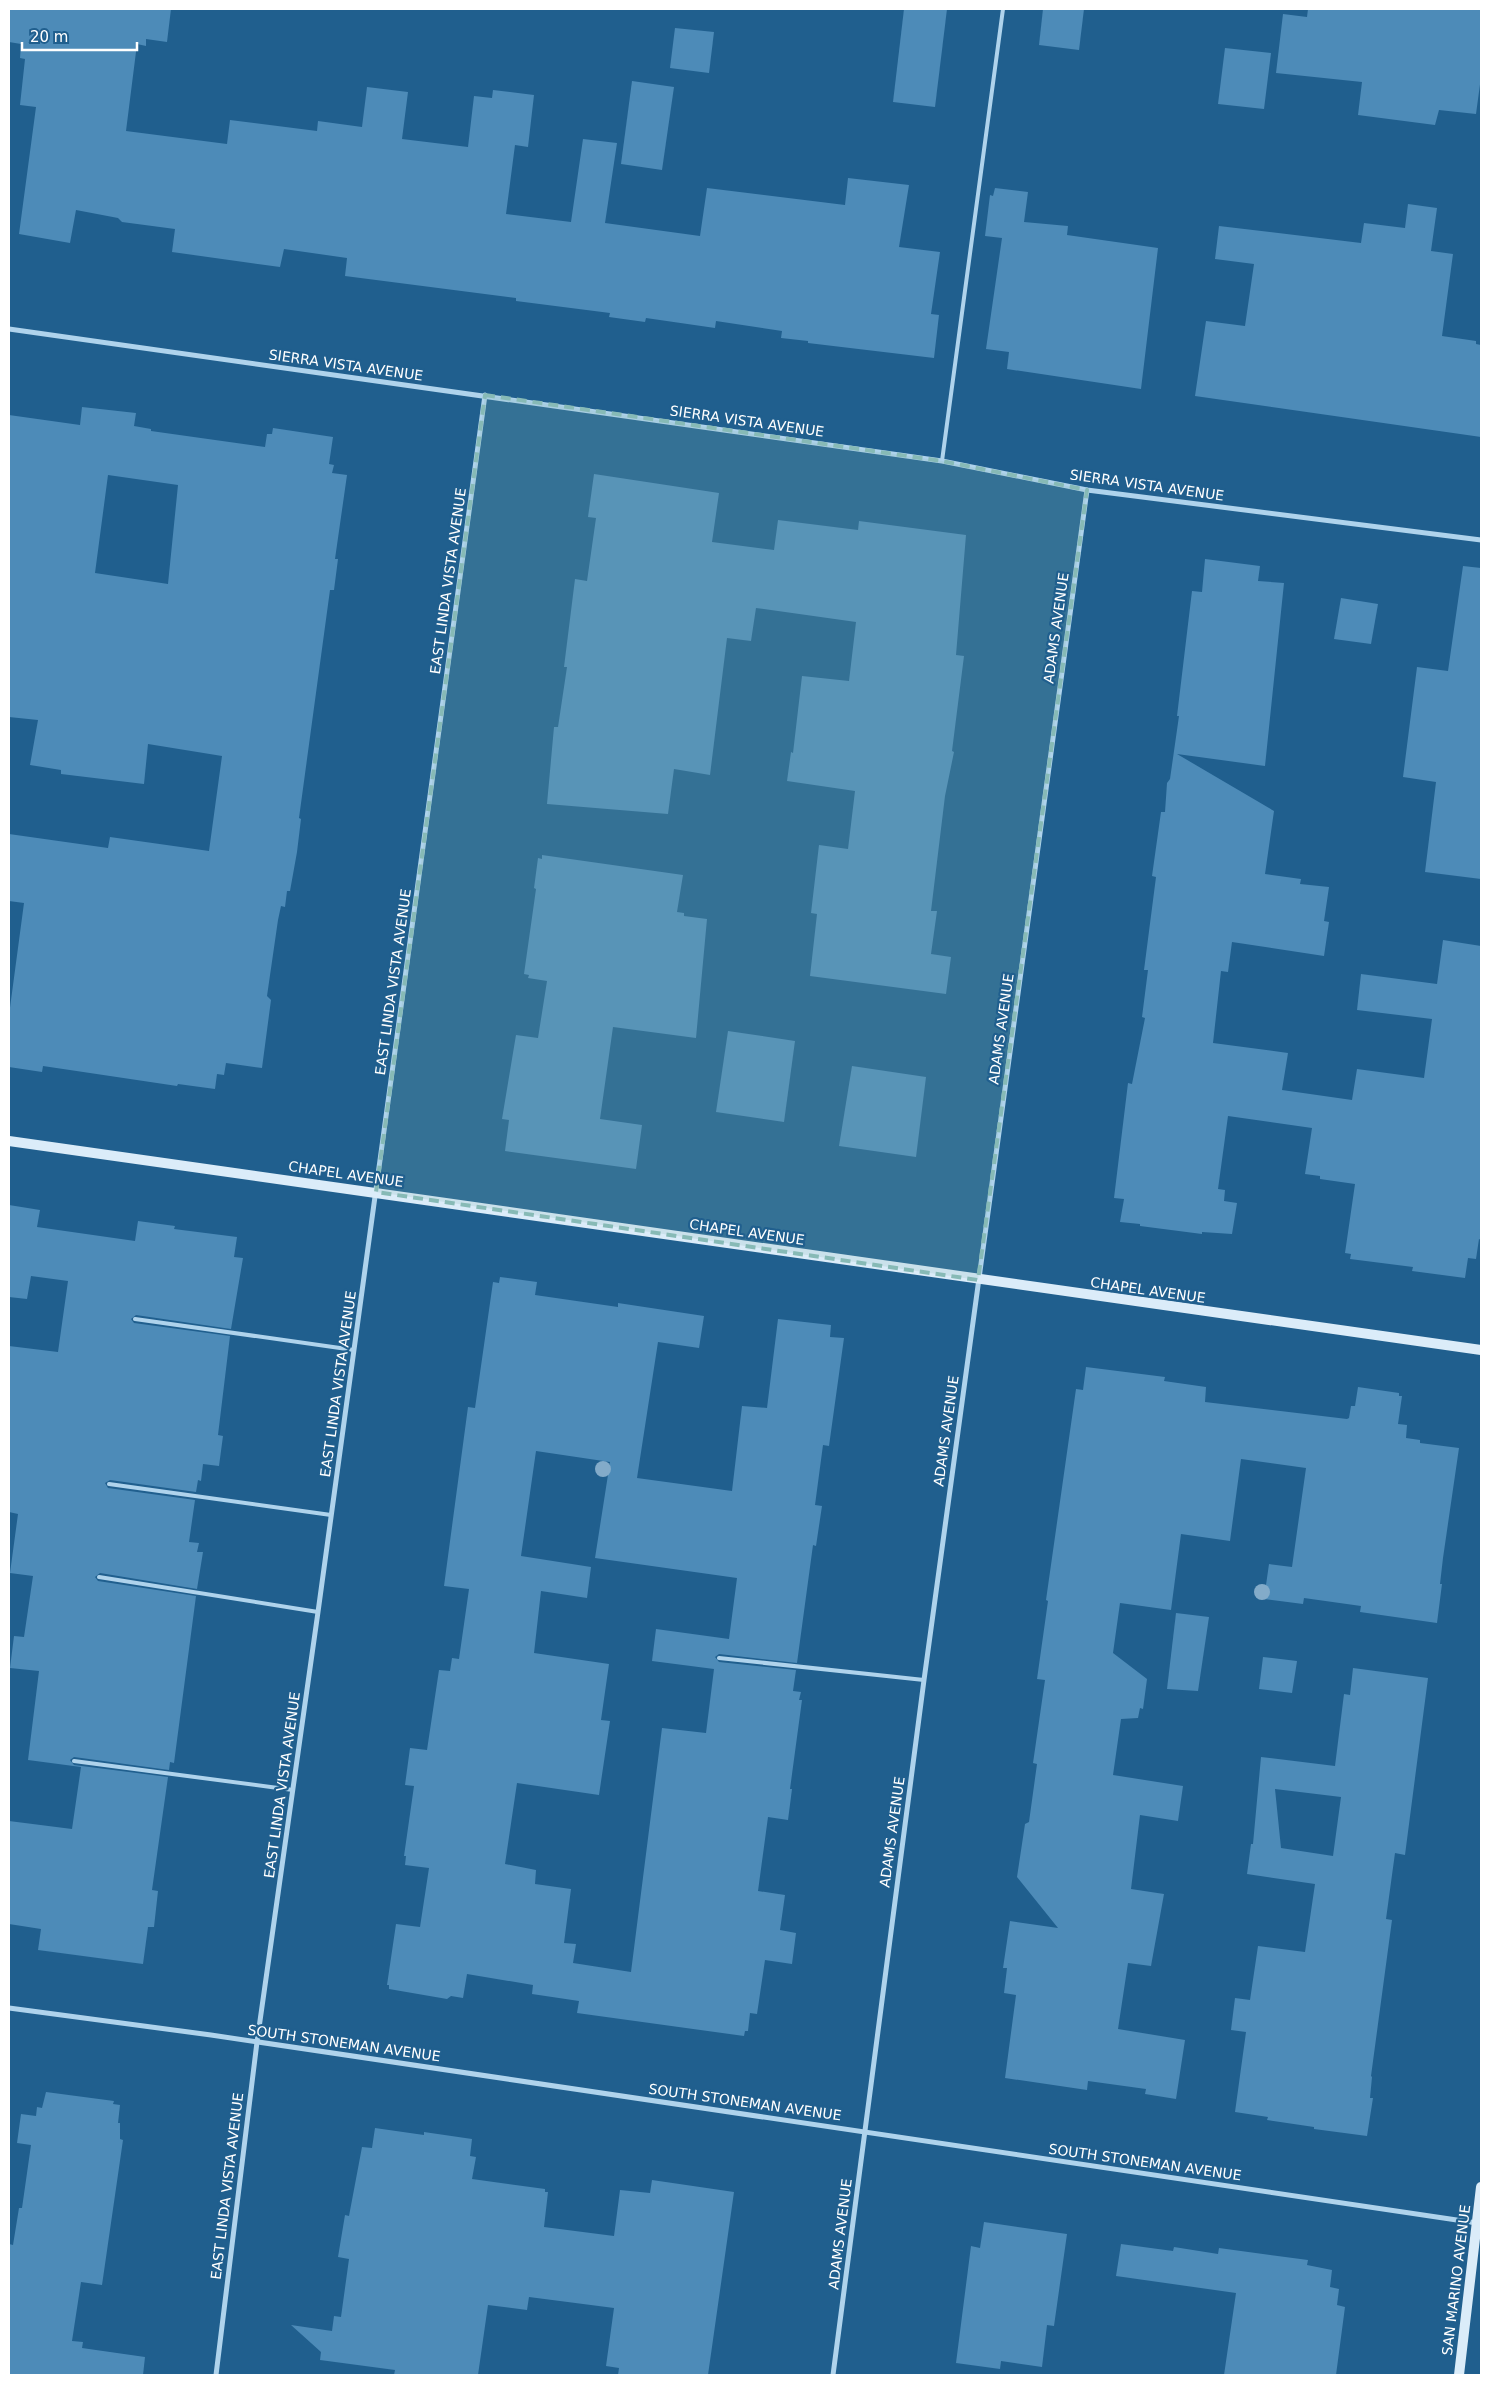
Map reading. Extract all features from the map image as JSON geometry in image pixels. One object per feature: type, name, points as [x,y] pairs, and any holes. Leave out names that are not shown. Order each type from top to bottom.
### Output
[{"type":"street","name":"SIERRA VISTA AVENUE","points":[[9,329],[942,461],[1087,490],[1481,540]]},
{"type":"street","name":"EAST LINDA VISTA AVENUE","points":[[216,2375],[256,2042],[318,1612],[485,396]]},
{"type":"street","name":"ADAMS AVENUE","points":[[833,2375],[924,1680],[1087,490]]},
{"type":"street","name":"CHAPEL AVENUE","points":[[9,1141],[1481,1350]]},
{"type":"street","name":"SOUTH STONEMAN AVENUE","points":[[9,2008],[256,2042],[1476,2223]]},
{"type":"street","name":"SAN MARINO AVENUE","points":[[1459,2375],[1481,2187]]},
{"type":"lane","points":[[942,461],[1003,9]]},
{"type":"lane","points":[[135,1320],[354,1350]]},
{"type":"lane","points":[[109,1484],[331,1515]]},
{"type":"lane","points":[[99,1577],[318,1612]]},
{"type":"lane","points":[[719,1658],[924,1680]]},
{"type":"lane","points":[[74,1761],[293,1790]]},
{"type":"highlighted area","points":[[485,395],[942,461],[1087,490],[978,1280],[376,1192]]},
{"type":"building","points":[[9,9],[171,9],[167,42],[146,39],[146,46],[137,44],[126,131],[227,144],[230,120],[317,131],[318,121],[362,127],[367,87],[408,92],[402,139],[468,147],[474,96],[492,98],[493,90],[534,95],[528,147],[515,145],[506,214],[571,222],[583,139],[617,143],[605,223],[700,236],[707,188],[845,205],[848,178],[909,185],[899,247],[940,252],[931,314],[939,315],[934,358],[808,343],[808,341],[781,338],[782,331],[716,321],[715,328],[646,318],[645,322],[609,317],[610,313],[516,301],[516,298],[345,276],[347,258],[284,249],[280,267],[172,252],[175,229],[122,222],[118,218],[76,210],[70,243],[19,234],[36,107],[20,105],[25,59],[20,58],[21,44],[9,42]]},
{"type":"building","points":[[904,9],[947,9],[935,107],[893,102]]},
{"type":"building","points":[[1043,9],[1084,9],[1079,50],[1039,45]]},
{"type":"building","points":[[1308,9],[1481,9],[1481,77],[1476,114],[1439,110],[1435,125],[1358,115],[1362,82],[1276,73],[1283,14],[1307,17]]},
{"type":"building","points":[[675,28],[714,32],[709,73],[670,68]]},
{"type":"building","points":[[1225,48],[1271,53],[1264,109],[1218,104]]},
{"type":"building","points":[[632,81],[674,87],[662,170],[621,164]]},
{"type":"building","points":[[995,188],[1028,192],[1024,222],[1068,226],[1067,235],[1158,248],[1141,389],[1007,369],[1009,352],[986,349],[1002,238],[985,236],[990,195],[993,196]]},
{"type":"building","points":[[1408,204],[1437,208],[1431,251],[1453,254],[1442,336],[1476,341],[1476,344],[1481,345],[1481,437],[1195,396],[1206,321],[1245,326],[1254,264],[1215,259],[1219,226],[1361,243],[1364,223],[1405,228]]},
{"type":"building","points":[[82,407],[136,413],[134,426],[151,429],[151,431],[265,447],[267,434],[272,434],[273,428],[333,437],[329,464],[334,465],[332,473],[347,475],[335,559],[338,559],[334,590],[330,590],[299,818],[301,819],[297,852],[290,891],[287,891],[285,907],[281,906],[278,920],[267,996],[271,1000],[262,1068],[226,1063],[224,1075],[217,1074],[215,1089],[178,1084],[177,1086],[43,1066],[42,1072],[9,1067],[9,1015],[24,903],[9,901],[9,834],[108,848],[110,837],[209,851],[222,756],[148,744],[144,784],[61,774],[61,770],[30,765],[38,720],[9,717],[9,415],[80,425]],"holes":[[[108,475],[178,485],[168,584],[95,573]]]},
{"type":"building","points":[[594,474],[719,493],[712,542],[774,550],[778,520],[858,530],[859,521],[966,535],[956,655],[964,656],[952,751],[954,752],[945,796],[931,911],[937,911],[931,954],[951,957],[946,994],[810,976],[817,914],[811,913],[819,845],[848,849],[855,791],[787,781],[791,752],[793,753],[802,676],[849,681],[856,622],[756,608],[751,641],[727,638],[710,775],[674,769],[668,814],[547,804],[554,727],[558,727],[567,667],[564,667],[575,579],[587,581],[596,518],[588,517]]},
{"type":"building","points":[[1205,559],[1260,566],[1258,581],[1284,583],[1265,766],[1177,754],[1274,811],[1265,874],[1301,879],[1300,884],[1329,887],[1324,921],[1329,922],[1324,956],[1232,942],[1228,972],[1221,971],[1213,1043],[1288,1053],[1282,1090],[1352,1100],[1357,1069],[1424,1078],[1432,1019],[1357,1010],[1361,974],[1437,984],[1443,940],[1481,946],[1481,1240],[1479,1239],[1476,1259],[1468,1258],[1465,1278],[1412,1271],[1413,1267],[1350,1259],[1351,1254],[1345,1253],[1355,1184],[1320,1179],[1320,1176],[1305,1174],[1312,1128],[1228,1116],[1218,1189],[1225,1190],[1224,1201],[1237,1203],[1232,1234],[1202,1232],[1202,1234],[1120,1222],[1124,1199],[1114,1198],[1128,1083],[1132,1084],[1145,1018],[1142,1017],[1148,970],[1144,970],[1156,877],[1152,876],[1161,812],[1165,812],[1167,783],[1170,779],[1179,716],[1177,716],[1192,591],[1202,592]]},
{"type":"building","points":[[1463,566],[1481,568],[1481,879],[1425,872],[1436,782],[1403,777],[1417,667],[1448,671]]},
{"type":"building","points":[[1341,598],[1378,604],[1371,644],[1334,639]]},
{"type":"building","points":[[542,855],[683,875],[677,912],[684,913],[684,916],[707,919],[696,1038],[613,1027],[600,1119],[642,1125],[636,1169],[505,1151],[509,1120],[502,1119],[516,1035],[538,1038],[547,981],[528,978],[529,975],[524,974],[536,889],[534,888],[538,858],[542,859]]},
{"type":"building","points":[[728,1031],[795,1041],[784,1122],[716,1112]]},
{"type":"building","points":[[852,1066],[926,1077],[916,1157],[839,1146]]},
{"type":"building","points":[[9,1205],[40,1210],[37,1227],[135,1241],[138,1221],[175,1226],[174,1229],[237,1237],[234,1257],[243,1258],[231,1329],[136,1315],[131,1319],[134,1323],[230,1336],[218,1435],[223,1436],[219,1466],[203,1464],[201,1481],[198,1480],[196,1492],[110,1480],[105,1483],[108,1488],[195,1500],[189,1542],[199,1543],[197,1552],[203,1552],[197,1589],[100,1573],[95,1577],[98,1581],[196,1596],[174,1763],[170,1762],[169,1770],[74,1757],[70,1760],[74,1765],[168,1777],[152,1890],[158,1891],[154,1927],[148,1927],[143,1964],[38,1950],[41,1929],[9,1924],[9,1821],[72,1829],[81,1767],[28,1760],[39,1671],[10,1668],[14,1636],[24,1637],[33,1576],[10,1573],[18,1514],[9,1512],[9,1346],[58,1352],[68,1281],[31,1276],[27,1299],[9,1297]]},
{"type":"building","points":[[500,1277],[537,1282],[535,1295],[618,1307],[618,1303],[704,1316],[699,1348],[658,1342],[637,1478],[732,1491],[742,1406],[767,1408],[778,1319],[831,1325],[830,1337],[844,1338],[829,1446],[823,1445],[815,1505],[822,1506],[816,1546],[813,1545],[797,1663],[719,1654],[715,1657],[719,1662],[796,1670],[793,1691],[801,1692],[799,1700],[802,1700],[790,1789],[792,1789],[788,1820],[768,1817],[758,1891],[785,1895],[780,1930],[796,1933],[792,1964],[765,1960],[757,2014],[750,2013],[748,2031],[745,2031],[744,2036],[577,2013],[579,2001],[532,1994],[533,1985],[467,1974],[463,1998],[451,1996],[447,1999],[389,1989],[389,1985],[387,1985],[396,1924],[420,1927],[429,1868],[405,1865],[406,1856],[404,1856],[414,1786],[405,1785],[410,1748],[427,1750],[439,1670],[450,1671],[452,1658],[459,1659],[469,1589],[444,1586],[468,1407],[475,1408],[493,1282],[499,1283]],"holes":[[[536,1451],[610,1462],[595,1558],[737,1578],[729,1639],[656,1629],[652,1661],[714,1669],[706,1733],[662,1728],[631,1972],[573,1963],[576,1944],[564,1943],[571,1889],[535,1884],[536,1870],[505,1864],[517,1783],[599,1795],[610,1721],[601,1720],[609,1664],[534,1653],[541,1591],[587,1598],[591,1567],[521,1556]]]},
{"type":"building","points":[[1086,1367],[1165,1377],[1164,1381],[1206,1387],[1205,1402],[1347,1419],[1349,1418],[1351,1406],[1355,1406],[1358,1387],[1399,1393],[1399,1396],[1402,1396],[1398,1424],[1407,1425],[1406,1438],[1420,1440],[1420,1443],[1459,1448],[1443,1558],[1437,1623],[1360,1612],[1361,1606],[1304,1598],[1303,1604],[1264,1599],[1269,1564],[1292,1567],[1306,1468],[1241,1459],[1230,1541],[1181,1534],[1171,1610],[1120,1603],[1113,1653],[1147,1679],[1143,1709],[1140,1708],[1138,1718],[1121,1719],[1113,1775],[1183,1786],[1178,1821],[1140,1815],[1131,1889],[1164,1894],[1151,1966],[1128,1963],[1118,2029],[1185,2040],[1176,2099],[1145,2094],[1146,2089],[1088,2081],[1087,2090],[1005,2078],[1016,1995],[1004,1993],[1007,1968],[1003,1968],[1010,1921],[1058,1928],[1017,1877],[1025,1824],[1029,1822],[1037,1764],[1033,1763],[1045,1680],[1037,1679],[1048,1601],[1046,1600],[1076,1389],[1083,1390]]},
{"type":"building","points":[[1176,1613],[1209,1617],[1198,1691],[1167,1689]]},
{"type":"building","points":[[1263,1657],[1297,1661],[1292,1693],[1259,1689]]},
{"type":"building","points":[[1353,1668],[1428,1678],[1405,1855],[1395,1853],[1386,1919],[1392,1920],[1371,2076],[1370,2098],[1373,2098],[1367,2136],[1314,2129],[1314,2127],[1267,2120],[1268,2117],[1235,2112],[1246,2032],[1231,2030],[1235,1998],[1250,2000],[1258,1946],[1305,1952],[1315,1884],[1247,1874],[1251,1844],[1253,1844],[1261,1757],[1335,1766],[1344,1694],[1350,1695]],"holes":[[[1275,1789],[1341,1797],[1333,1856],[1281,1848]]]},
{"type":"building","points":[[46,2092],[114,2101],[113,2104],[120,2105],[118,2123],[120,2123],[120,2139],[123,2140],[102,2285],[81,2282],[72,2341],[83,2342],[82,2348],[145,2357],[143,2375],[9,2375],[9,2244],[13,2245],[19,2208],[22,2208],[31,2145],[17,2143],[21,2114],[36,2116],[37,2107],[42,2108]]},
{"type":"building","points":[[375,2128],[424,2135],[424,2132],[472,2139],[470,2156],[476,2157],[472,2179],[545,2189],[545,2192],[548,2192],[544,2227],[614,2236],[620,2190],[650,2193],[652,2180],[734,2192],[708,2375],[618,2375],[619,2368],[606,2366],[614,2308],[529,2297],[527,2310],[488,2305],[478,2375],[394,2375],[395,2370],[320,2360],[321,2352],[291,2325],[332,2331],[334,2316],[341,2317],[349,2259],[338,2257],[345,2215],[349,2216],[362,2147],[372,2148]]},
{"type":"building","points":[[984,2222],[1067,2234],[1054,2326],[1047,2325],[1042,2367],[1001,2361],[1000,2369],[956,2363],[971,2246],[980,2248]]},
{"type":"building","points":[[1121,2244],[1173,2251],[1174,2247],[1218,2254],[1219,2248],[1308,2260],[1307,2265],[1332,2270],[1330,2287],[1339,2289],[1337,2305],[1345,2307],[1336,2375],[1224,2375],[1236,2293],[1116,2276]]}]
